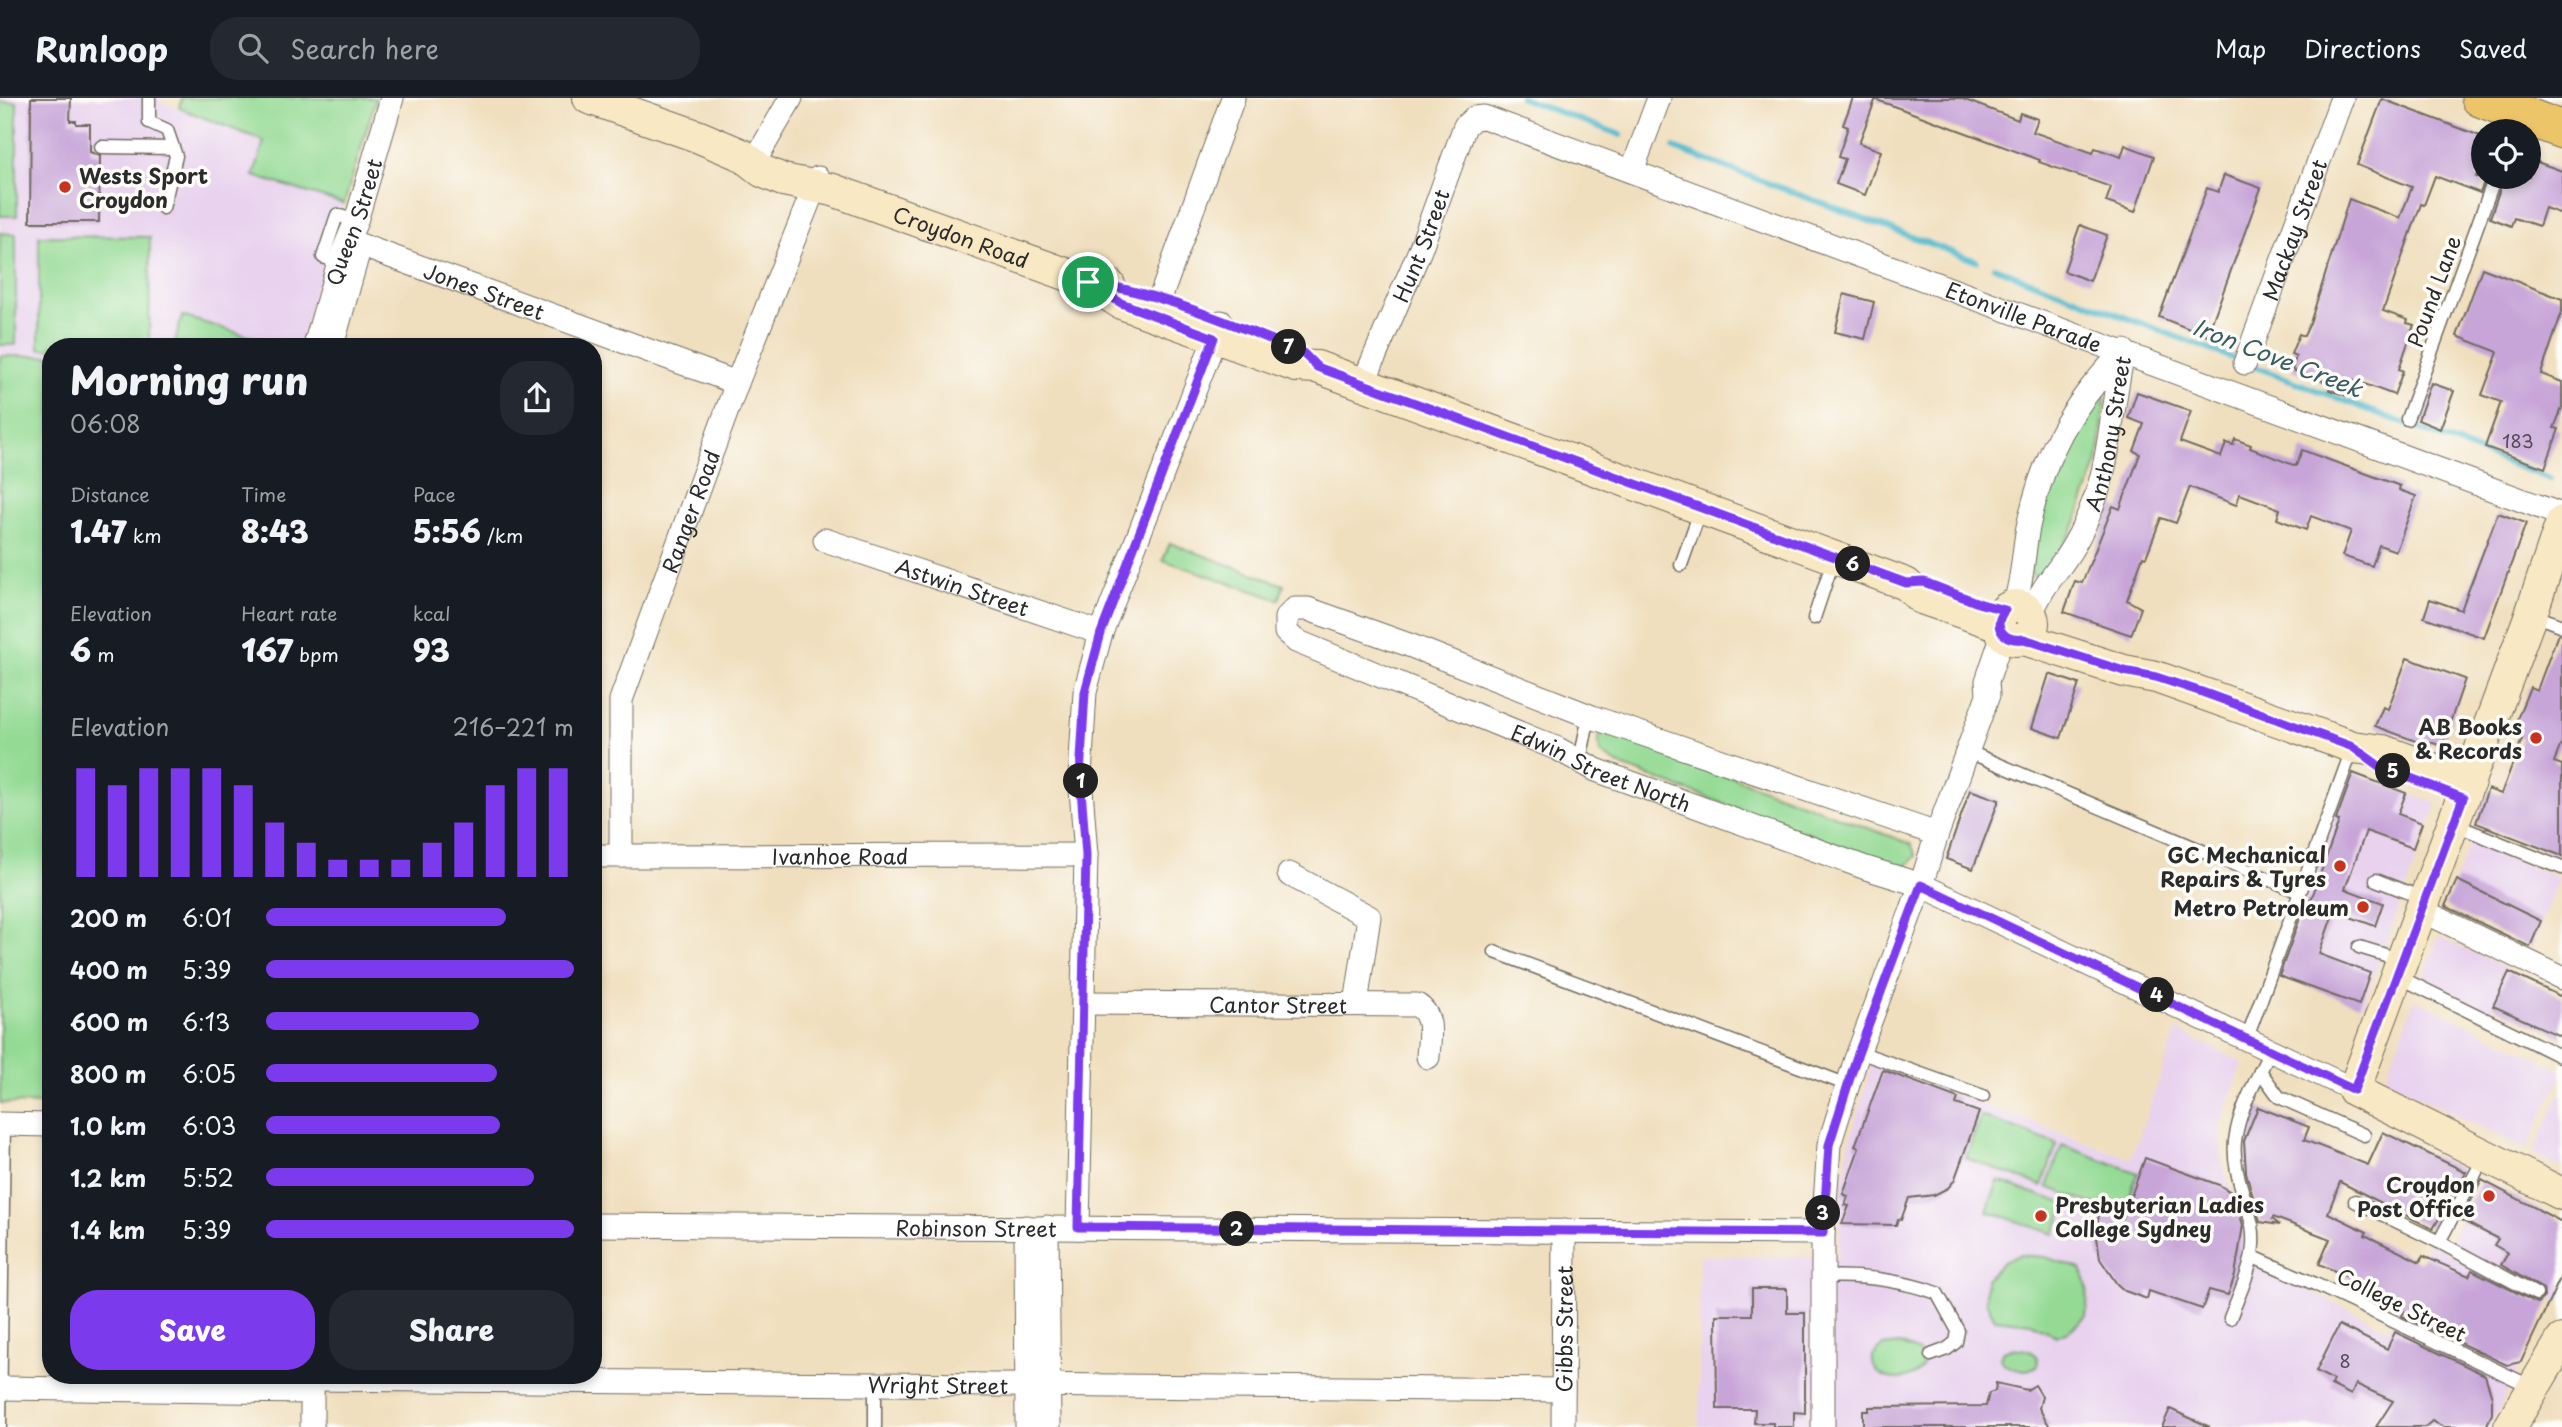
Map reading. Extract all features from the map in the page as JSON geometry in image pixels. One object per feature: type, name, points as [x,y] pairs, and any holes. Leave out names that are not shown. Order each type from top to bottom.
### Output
[{"type":"main road","points":[[2480,98],[2512,119]]},
{"type":"main road","points":[[2541,126],[2562,130]]},
{"type":"street","name":"Queen Street","points":[[334,338],[355,236],[392,98]]},
{"type":"street","name":"Queen Street","points":[[317,338],[339,262],[355,236],[403,98]]},
{"type":"street","name":"Croydon Road","points":[[589,98],[697,136],[751,159],[783,180],[821,185],[1088,282],[1121,303],[1157,307],[1218,330],[1296,366],[1317,367],[1906,583],[1921,598],[2127,656],[2156,677],[2353,747],[2379,766],[2461,801]]},
{"type":"street","points":[[751,159],[791,98]]},
{"type":"street","points":[[1157,307],[1233,98]]},
{"type":"street","points":[[1632,171],[1659,98]]},
{"type":"street","name":"Mackay Street","points":[[2245,362],[2342,98]]},
{"type":"street","name":"Etonville Parade","points":[[1484,117],[2124,351],[2562,515]]},
{"type":"street","name":"Hunt Street","points":[[1363,384],[1420,250],[1465,126],[1474,118],[1484,117]]},
{"type":"street","name":"Ranger Road","points":[[621,856],[621,700],[737,383],[821,185]]},
{"type":"street","name":"Jones Street","points":[[355,236],[737,383]]},
{"type":"street","points":[[1078,1227],[1086,855],[1080,776],[1085,692],[1101,633],[1218,330]]},
{"type":"street","name":"Anthony Street","points":[[1823,1427],[1823,1233],[1829,1145],[1859,1052],[1967,751],[1988,695],[1998,684],[2009,656],[2037,492],[2055,442],[2092,384],[2124,351]]},
{"type":"street","name":"Anthony Street","points":[[2016,624],[2075,544],[2094,502],[2108,443],[2115,390],[2124,351]]},
{"type":"street","points":[[2354,1090],[2531,614],[2562,522]]},
{"type":"street","name":"Astwin Street","points":[[825,540],[1101,633]]},
{"type":"street","name":"Edwin Street North","points":[[1937,834],[1592,718],[1409,645],[1308,609],[1295,609],[1286,618],[1286,632],[1296,642],[1558,749],[1596,770],[1921,885],[2247,1038],[2265,1061],[2354,1090],[2562,1194]]},
{"type":"street","name":"Ivanhoe Road","points":[[602,856],[1086,855]]},
{"type":"street","points":[[1289,874],[1368,917],[1356,1004]]},
{"type":"street","points":[[2423,904],[2562,978]]},
{"type":"street","name":"Cantor Street","points":[[1084,1003],[1416,1005],[1424,1010],[1430,1021],[1428,1057]]},
{"type":"street","points":[[2,1124],[42,1125]]},
{"type":"street","name":"Robinson Street","points":[[602,1225],[1823,1233]]},
{"type":"street","points":[[1037,1227],[1038,1386],[1049,1427]]},
{"type":"street","name":"Gibbs Street","points":[[1563,1427],[1564,1231]]},
{"type":"street","points":[[2510,1427],[2562,1340]]},
{"type":"street","name":"Wright Street","points":[[602,1383],[1563,1390]]},
{"type":"street","name":"Wright Street","points":[[1,1388],[208,1384]]},
{"type":"street","points":[[312,1384],[312,1427]]},
{"type":"street","points":[[1027,1427],[1038,1386]]},
{"type":"lane","points":[[149,98],[149,122],[166,130],[176,156],[163,208]]},
{"type":"lane","points":[[101,147],[173,148]]},
{"type":"lane","name":"Pound Lane","points":[[2407,419],[2492,189]]},
{"type":"lane","points":[[2092,384],[2104,381],[2112,384],[2115,390]]},
{"type":"lane","points":[[1681,565],[1702,508]]},
{"type":"lane","points":[[1814,618],[1834,556]]},
{"type":"lane","points":[[2022,570],[2032,584],[2049,580]]},
{"type":"lane","points":[[2531,614],[2562,626]]},
{"type":"lane","points":[[1580,761],[1586,730],[1592,718]]},
{"type":"lane","points":[[2247,1038],[2353,747]]},
{"type":"lane","points":[[1967,751],[2299,892]]},
{"type":"lane","points":[[2461,801],[2562,868]]},
{"type":"lane","points":[[2376,880],[2423,904]]},
{"type":"lane","points":[[2359,947],[2562,1057]]},
{"type":"lane","points":[[1495,952],[1848,1084]]},
{"type":"lane","points":[[1859,1052],[1983,1096]]},
{"type":"lane","points":[[2265,1061],[2279,1097],[2364,1135]]},
{"type":"lane","points":[[2230,1318],[2253,1257],[2252,1227],[2238,1177],[2235,1141],[2246,1101],[2265,1061]]},
{"type":"lane","points":[[0,1427],[2,1124]]},
{"type":"lane","points":[[2439,1242],[2485,1156]]},
{"type":"lane","points":[[2355,1200],[2536,1294]]},
{"type":"lane","name":"College Street","points":[[2253,1257],[2534,1388]]},
{"type":"lane","points":[[1823,1277],[1859,1276],[1912,1285],[1937,1293],[1958,1331],[1956,1342],[1931,1355]]},
{"type":"lane","points":[[875,1384],[875,1427]]},
{"type":"shaded area","points":[[0,98],[161,98],[160,102],[264,141],[255,176],[344,204],[302,338],[255,338],[182,316],[176,338],[42,338],[42,356],[0,356]]},
{"type":"shaded area","points":[[2348,771],[2437,804],[2363,1005],[2277,976]]},
{"type":"shaded area","points":[[2470,843],[2559,878],[2530,948],[2448,907],[2447,902]]},
{"type":"shaded area","points":[[2438,936],[2510,970],[2489,1014],[2422,982]]},
{"type":"shaded area","points":[[2415,999],[2562,1070],[2526,1150],[2385,1079]]},
{"type":"shaded area","name":"Presbyterian Ladies College Sydney","points":[[2177,1030],[2243,1063],[2220,1126],[2222,1163],[2249,1239],[2266,1270],[2390,1329],[2429,1241],[2547,1307],[2490,1427],[1699,1427],[1699,1256],[1838,1257],[1841,1194],[1848,1149],[1872,1063],[2131,1159]]},
{"type":"shaded area","points":[[2562,1090],[2562,1168],[2533,1153]]},
{"type":"shaded area","points":[[2480,1181],[2562,1222],[2562,1296],[2558,1302],[2449,1244]]},
{"type":"green space","points":[[182,98],[376,98],[344,204],[254,176],[264,141],[179,108]]},
{"type":"green space","points":[[0,102],[17,102],[17,216],[0,216]]},
{"type":"green space","points":[[0,233],[16,234],[16,345],[0,345]]},
{"type":"green space","points":[[39,236],[150,237],[149,338],[42,338],[42,349],[39,349]]},
{"type":"green space","points":[[182,316],[255,338],[176,338]]},
{"type":"green space","points":[[0,356],[42,356],[42,1104],[0,1103]]},
{"type":"green space","points":[[2097,392],[2104,394],[2105,401],[2098,462],[2073,530],[2042,577],[2034,577],[2030,571],[2030,562],[2061,446]]},
{"type":"green space","points":[[1170,543],[1284,585],[1279,600],[1163,560]]},
{"type":"green space","points":[[1606,730],[1911,844],[1916,856],[1906,866],[1892,866],[1619,765],[1600,753],[1598,737]]},
{"type":"green space","points":[[1981,1116],[2057,1144],[2042,1186],[1966,1158]]},
{"type":"green space","points":[[2062,1145],[2138,1173],[2122,1215],[2047,1187]]},
{"type":"green space","points":[[1998,1181],[2066,1204],[2054,1234],[1987,1211]]},
{"type":"green space","points":[[2019,1255],[2045,1257],[2081,1269],[2087,1292],[2086,1316],[2069,1331],[2056,1336],[2031,1323],[1995,1319],[1986,1302],[1986,1279],[2003,1262]]},
{"type":"green space","points":[[1900,1344],[1919,1352],[1924,1362],[1920,1370],[1913,1375],[1894,1379],[1878,1373],[1873,1356],[1883,1346]]},
{"type":"green space","points":[[2011,1348],[2033,1353],[2038,1359],[2037,1366],[2022,1370],[2008,1366],[2000,1359],[2002,1352]]},
{"type":"building","name":"Wests Sport Croydon","points":[[31,98],[71,98],[70,121],[90,124],[90,152],[100,156],[99,222],[30,222]]},
{"type":"building","points":[[1853,98],[1876,98],[1859,143],[1881,151],[1865,195],[1836,184],[1845,159],[1838,157],[1848,127],[1843,125]]},
{"type":"building","points":[[1877,98],[1960,98],[2018,120],[2020,113],[2038,119],[2033,132],[2093,153],[2095,148],[2121,157],[2125,145],[2154,156],[2135,212],[2106,202],[2111,187],[2039,162],[2040,160]]},
{"type":"building","points":[[2382,99],[2471,132],[2471,189],[2482,189],[2480,193],[2435,176],[2424,205],[2421,204],[2383,311],[2414,325],[2399,369],[2403,371],[2394,395],[2354,380],[2347,396],[2330,390],[2332,384],[2292,370],[2296,356],[2291,354],[2299,334],[2304,336],[2310,323],[2349,199],[2400,218],[2412,187],[2357,165]]},
{"type":"building","points":[[2541,163],[2562,171],[2562,214],[2545,208],[2539,226],[2514,218],[2511,226],[2490,218],[2500,189],[2541,189]]},
{"type":"building","points":[[2224,175],[2261,188],[2207,336],[2159,317],[2207,188],[2218,192]]},
{"type":"building","points":[[2080,225],[2107,235],[2090,281],[2064,271]]},
{"type":"building","points":[[2482,268],[2562,299],[2562,312],[2541,374],[2562,382],[2562,408],[2554,428],[2559,429],[2545,468],[2485,447],[2501,402],[2482,395],[2498,352],[2457,336]]},
{"type":"building","points":[[1844,294],[1874,302],[1865,339],[1835,332]]},
{"type":"building","points":[[2431,383],[2454,391],[2440,429],[2418,420]]},
{"type":"building","points":[[2137,392],[2191,411],[2180,442],[2221,457],[2226,443],[2233,445],[2235,439],[2251,445],[2250,448],[2296,466],[2302,450],[2400,486],[2399,490],[2416,496],[2396,551],[2379,545],[2372,566],[2342,556],[2351,531],[2311,516],[2306,530],[2277,519],[2280,509],[2240,494],[2236,505],[2190,487],[2176,523],[2161,518],[2146,557],[2143,556],[2127,600],[2141,608],[2131,635],[2064,612],[2075,581],[2082,583],[2113,506],[2120,509],[2140,454],[2134,451],[2144,424],[2128,418]]},
{"type":"building","points":[[2498,513],[2526,523],[2484,638],[2424,617],[2430,599],[2461,610]]},
{"type":"building","points":[[2558,634],[2562,635],[2562,742],[2554,762],[2562,765],[2562,856],[2476,823],[2488,789],[2501,794],[2522,739],[2511,734],[2530,687],[2537,690]]},
{"type":"building","points":[[2407,658],[2465,679],[2442,746],[2430,742],[2429,746],[2375,726],[2383,707],[2388,709]]},
{"type":"building","points":[[2049,674],[2079,684],[2061,738],[2032,728]]},
{"type":"building","points":[[2353,773],[2406,793],[2398,814],[2422,823],[2413,848],[2366,831],[2345,889],[2383,903],[2375,926],[2334,911],[2319,954],[2370,973],[2359,1005],[2279,976],[2307,899],[2311,900]]},
{"type":"building","points":[[1970,790],[1999,800],[1973,869],[1946,859]]},
{"type":"building","points":[[2457,880],[2541,921],[2530,947],[2445,906]]},
{"type":"building","points":[[2509,972],[2562,997],[2562,1037],[2493,1006]]},
{"type":"building","points":[[1883,1070],[1958,1098],[1956,1104],[1979,1112],[1954,1181],[1948,1188],[1934,1195],[1909,1198],[1901,1220],[1898,1219],[1896,1225],[1842,1224],[1849,1206],[1845,1205],[1848,1196],[1843,1194],[1859,1148],[1855,1146]]},
{"type":"building","points":[[2258,1107],[2309,1127],[2304,1140],[2368,1165],[2383,1132],[2466,1172],[2433,1229],[2340,1182],[2328,1213],[2420,1262],[2423,1256],[2469,1276],[2472,1270],[2537,1303],[2544,1297],[2543,1289],[2501,1265],[2508,1253],[2494,1245],[2498,1239],[2461,1220],[2482,1180],[2562,1222],[2562,1274],[2521,1362],[2507,1365],[2402,1316],[2404,1311],[2399,1308],[2402,1301],[2319,1264],[2330,1239],[2273,1217],[2280,1225],[2260,1222],[2246,1172],[2244,1141]]},
{"type":"building","points":[[2145,1158],[2219,1185],[2234,1194],[2243,1225],[2235,1275],[2228,1295],[2209,1290],[2202,1309],[2149,1291],[2147,1299],[2125,1291],[2100,1259],[2096,1230],[2100,1210],[2123,1218]]},
{"type":"building","points":[[1752,1289],[1787,1289],[1787,1313],[1805,1313],[1805,1413],[1794,1412],[1794,1427],[1754,1423],[1755,1409],[1717,1409],[1716,1315],[1752,1315]]},
{"type":"building","points":[[2339,1325],[2387,1349],[2395,1332],[2485,1375],[2492,1397],[2492,1414],[2486,1427],[2444,1427],[2432,1421],[2425,1427],[2376,1427],[2393,1401],[2356,1384],[2351,1395],[2331,1385],[2333,1380],[2316,1371]]},
{"type":"building","points":[[1996,1383],[2027,1390],[2035,1385],[2042,1396],[2039,1408],[2050,1427],[1863,1427],[1863,1411],[1869,1411],[1869,1407],[1986,1406],[1989,1393],[1995,1391]]},
{"type":"building","points":[[2170,1409],[2210,1427],[2162,1427]]},
{"type":"waterway","name":"Iron Cove Creek","points":[[1521,98],[1621,135]]},
{"type":"waterway","name":"Iron Cove Creek","points":[[1674,148],[1976,261]]},
{"type":"waterway","name":"Iron Cove Creek","points":[[1994,267],[2240,361]]},
{"type":"waterway","name":"Iron Cove Creek","points":[[2251,365],[2550,479]]},
{"type":"place","name":"Wests Sport Croydon","points":[[65,187]]},
{"type":"place","name":"AB Books & Records","points":[[2536,738]]},
{"type":"place","name":"GC Mechanical Repairs & Tyres","points":[[2340,866]]},
{"type":"place","name":"Metro Petroleum","points":[[2363,907]]},
{"type":"place","name":"Croydon Post Office","points":[[2489,1196]]},
{"type":"place","name":"Presbyterian Ladies College Sydney","points":[[2041,1216]]},
{"type":"route","points":[[1088,282],[1127,288],[1160,299],[1301,351],[1317,367],[1906,583],[1924,582],[1981,604],[2005,610],[1998,622],[1999,628],[2004,636],[2010,639],[2024,639],[2124,671],[2156,677],[2202,692],[2353,747],[2379,766],[2463,798],[2354,1090],[1921,885],[1856,1059],[1829,1145],[1824,1184],[1823,1233],[1078,1227],[1086,855],[1080,776],[1085,692],[1101,633],[1214,338],[1121,303],[1088,282]]}]
